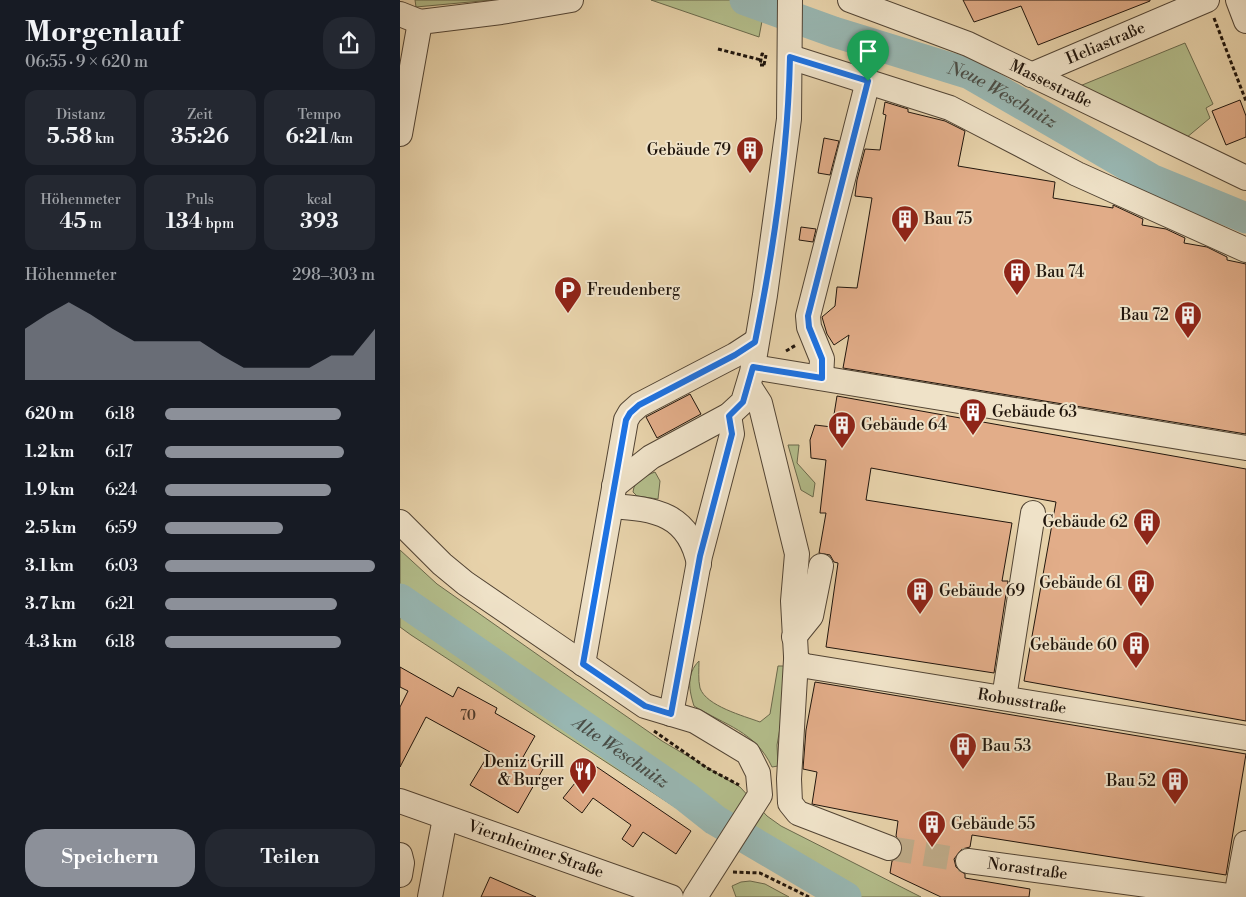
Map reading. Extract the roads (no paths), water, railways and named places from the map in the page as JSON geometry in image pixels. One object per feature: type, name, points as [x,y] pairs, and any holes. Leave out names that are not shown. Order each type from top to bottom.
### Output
[{"type":"street","points":[[400,134],[410,18],[457,18],[571,0]]},
{"type":"street","points":[[612,496],[651,457],[729,416],[743,402],[751,376],[755,342],[765,295],[789,119],[775,56],[790,0]]},
{"type":"street","name":"Massestraße","points":[[850,0],[968,44],[1246,178]]},
{"type":"street","name":"Heliastraße","points":[[1031,75],[1207,0]]},
{"type":"street","points":[[1238,0],[1246,21]]},
{"type":"street","points":[[775,56],[871,82],[950,108],[1077,174],[1246,250]]},
{"type":"street","points":[[822,378],[822,359],[809,327],[808,316],[871,82]]},
{"type":"street","points":[[583,664],[626,420],[630,413],[639,405],[735,355],[755,342]]},
{"type":"street","points":[[751,376],[822,378],[1246,448]]},
{"type":"street","points":[[751,376],[760,403],[797,554],[793,600],[796,653],[789,779],[792,807],[798,813],[889,848]]},
{"type":"street","points":[[671,714],[699,564],[732,434],[729,416]]},
{"type":"street","points":[[612,496],[663,515],[679,524],[689,534],[699,564]]},
{"type":"street","points":[[1004,698],[1033,513]]},
{"type":"street","points":[[400,522],[442,564],[465,583],[645,706],[695,721],[748,753],[758,773],[760,795],[695,897]]},
{"type":"street","points":[[796,653],[811,616],[821,566]]},
{"type":"street","name":"Robusstraße","points":[[796,653],[806,666],[1246,738]]},
{"type":"street","name":"Viernheimer Straße","points":[[400,801],[671,897]]},
{"type":"street","points":[[430,897],[445,818]]},
{"type":"street","points":[[1236,897],[1246,843]]},
{"type":"street","points":[[400,855],[402,863],[400,875]]},
{"type":"street","name":"Norastraße","points":[[968,861],[1236,897]]},
{"type":"waterway","name":"Neue Weschnitz","points":[[745,0],[834,32],[970,74],[1151,179],[1246,218]]},
{"type":"waterway","name":"Alte Weschnitz","points":[[400,599],[686,797],[715,820],[846,897]]},
{"type":"tunnel","points":[[889,848],[968,861]]},
{"type":"place","name":"Gebäude 79","points":[[750,174]]},
{"type":"place","name":"Bau 75","points":[[905,243]]},
{"type":"place","name":"Bau 74","points":[[1017,296]]},
{"type":"place","name":"Freudenberg","points":[[568,314]]},
{"type":"place","name":"Bau 72","points":[[1188,339]]},
{"type":"place","name":"Gebäude 63","points":[[973,436]]},
{"type":"place","name":"Gebäude 64","points":[[842,449]]},
{"type":"place","name":"Gebäude 62","points":[[1147,546]]},
{"type":"place","name":"Gebäude 61","points":[[1141,607]]},
{"type":"place","name":"Gebäude 69","points":[[920,615]]},
{"type":"place","name":"Gebäude 60","points":[[1136,669]]},
{"type":"place","name":"Bau 53","points":[[963,770]]},
{"type":"place","name":"Deniz Grill & Burger","points":[[583,795]]},
{"type":"place","name":"Bau 52","points":[[1175,805]]},
{"type":"place","name":"Gebäude 55","points":[[932,848]]}]
